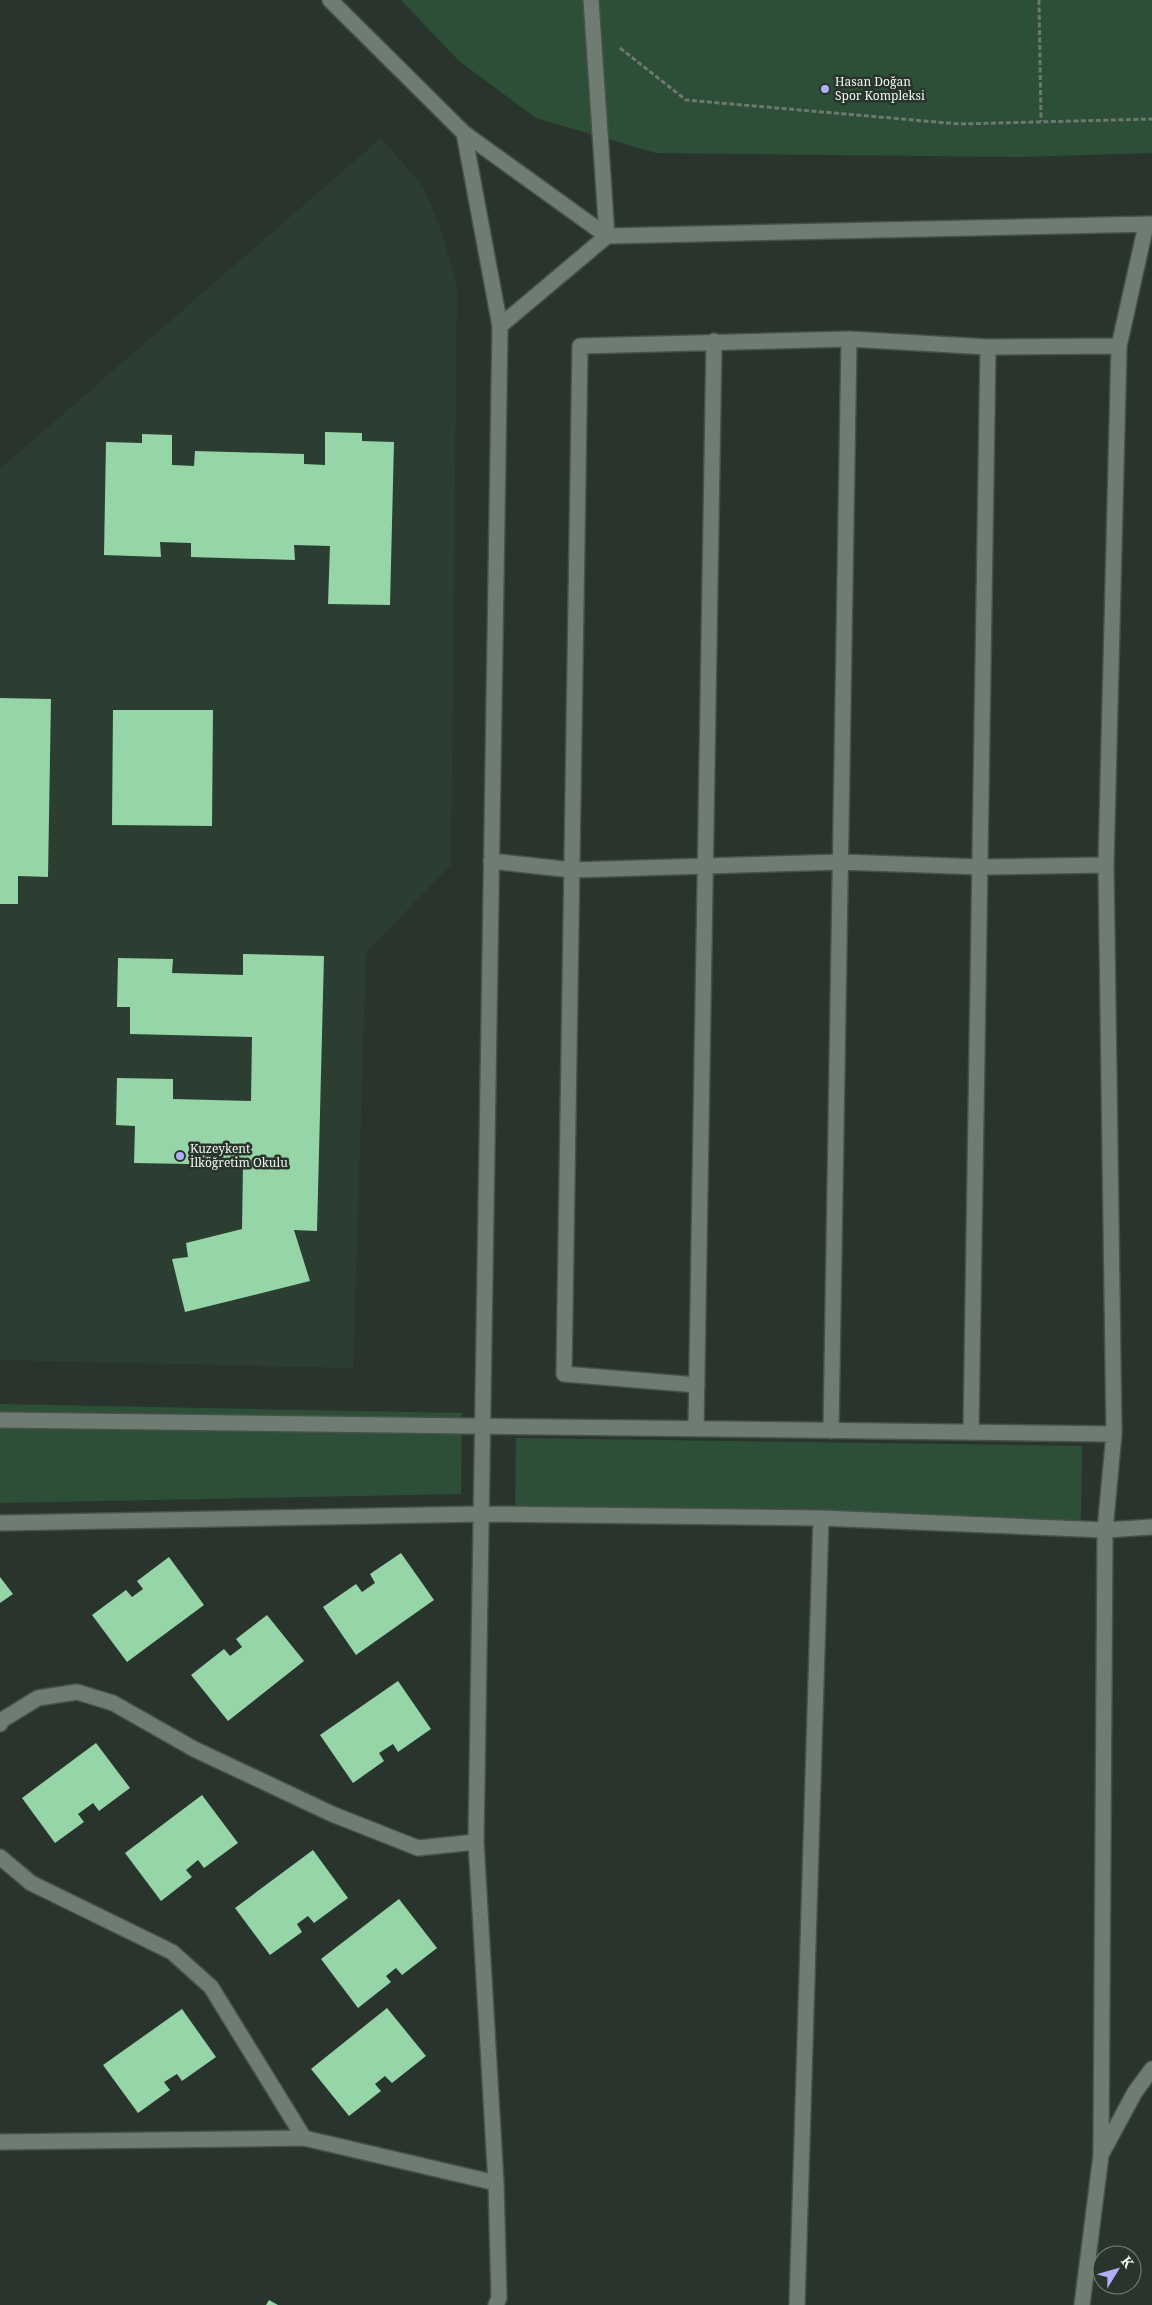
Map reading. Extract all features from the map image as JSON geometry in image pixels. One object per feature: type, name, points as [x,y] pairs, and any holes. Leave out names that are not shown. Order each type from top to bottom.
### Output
[{"type":"street","points":[[330,0],[464,133],[607,236],[1149,224],[1119,346],[1106,864],[1114,1434],[1105,1530],[1101,2155],[1082,2305]]},
{"type":"street","points":[[591,0],[607,236]]},
{"type":"street","points":[[464,133],[500,326],[481,1426],[476,1842],[496,2183],[499,2298],[496,2305]]},
{"type":"street","points":[[500,326],[607,236]]},
{"type":"street","points":[[697,1385],[564,1374],[580,346],[714,341],[850,339],[988,347],[1119,346]]},
{"type":"street","points":[[831,1430],[850,339]]},
{"type":"street","points":[[696,1429],[714,341]]},
{"type":"street","points":[[971,1432],[988,347]]},
{"type":"street","points":[[491,861],[572,870],[706,864],[841,862],[981,867],[1106,864]]},
{"type":"street","points":[[0,1420],[1114,1434]]},
{"type":"street","points":[[0,1523],[481,1514],[821,1518],[1105,1530],[1152,1528]]},
{"type":"street","points":[[797,2305],[821,1518]]},
{"type":"street","points":[[0,1724],[38,1698],[77,1692],[113,1703],[203,1753],[332,1814],[418,1848],[476,1842]]},
{"type":"street","points":[[0,1857],[31,1883],[172,1952],[211,1986],[304,2138]]},
{"type":"street","points":[[1101,2155],[1134,2092],[1152,2069]]},
{"type":"street","points":[[0,2142],[304,2138],[496,2183]]},
{"type":"path","points":[[1039,0],[1041,121]]},
{"type":"path","points":[[686,100],[959,124],[1152,119]]},
{"type":"shaded area","points":[[381,138],[424,188],[443,236],[457,287],[451,865],[366,952],[353,1368],[0,1360],[0,469]]},
{"type":"green space","name":"Hasan Doğan Spor Kompleksi","points":[[401,0],[1152,0],[1152,153],[1020,157],[656,153],[536,118],[458,60]]},
{"type":"green space","points":[[0,1404],[462,1413],[461,1494],[0,1503]]},
{"type":"green space","points":[[516,1438],[1082,1446],[1081,1524],[515,1515]]},
{"type":"building","points":[[325,432],[362,433],[362,441],[394,442],[390,605],[328,604],[330,546],[294,545],[295,560],[191,557],[191,543],[160,542],[161,557],[104,555],[106,442],[142,443],[142,434],[172,435],[172,465],[194,466],[195,451],[304,454],[304,464],[325,465]]},
{"type":"building","points":[[0,698],[51,699],[48,877],[18,876],[18,904],[0,904]]},
{"type":"building","points":[[113,710],[213,710],[212,826],[112,825]]},
{"type":"building","points":[[243,954],[324,956],[317,1231],[294,1230],[310,1281],[185,1312],[172,1259],[188,1257],[186,1243],[242,1229],[243,1165],[134,1163],[135,1126],[116,1125],[117,1078],[173,1079],[173,1099],[251,1101],[252,1037],[130,1034],[130,1007],[117,1007],[118,958],[173,959],[172,973],[243,975]]},
{"type":"building","points":[[401,1553],[434,1600],[356,1655],[323,1607],[356,1584],[362,1592],[375,1583],[370,1574]]},
{"type":"building","points":[[169,1557],[204,1605],[127,1662],[92,1615],[126,1590],[132,1597],[143,1589],[137,1581]]},
{"type":"building","points":[[0,1577],[13,1594],[0,1603]]},
{"type":"building","points":[[267,1615],[304,1661],[228,1721],[191,1675],[224,1649],[230,1656],[242,1647],[236,1639]]},
{"type":"building","points":[[398,1681],[431,1729],[398,1752],[393,1744],[379,1753],[384,1761],[353,1783],[320,1735]]},
{"type":"building","points":[[96,1743],[130,1788],[99,1811],[93,1803],[78,1814],[84,1822],[55,1843],[22,1798]]},
{"type":"building","points":[[202,1795],[238,1843],[204,1868],[198,1860],[186,1870],[192,1877],[161,1901],[125,1853]]},
{"type":"building","points":[[313,1850],[348,1898],[314,1923],[308,1916],[297,1924],[302,1932],[270,1955],[235,1908]]},
{"type":"building","points":[[399,1899],[437,1948],[402,1975],[396,1968],[386,1976],[391,1982],[358,2008],[321,1959]]},
{"type":"building","points":[[387,2008],[426,2056],[392,2083],[385,2076],[375,2084],[381,2091],[349,2116],[311,2069]]},
{"type":"building","points":[[182,2009],[216,2057],[182,2081],[177,2074],[164,2082],[170,2090],[138,2113],[103,2065]]},
{"type":"building","points":[[269,2300],[278,2305],[266,2305]]},
{"type":"place","name":"Hasan Doğan Spor Kompleksi","points":[[825,89]]},
{"type":"place","name":"Kuzeykent İlköğretim Okulu","points":[[180,1156]]}]
